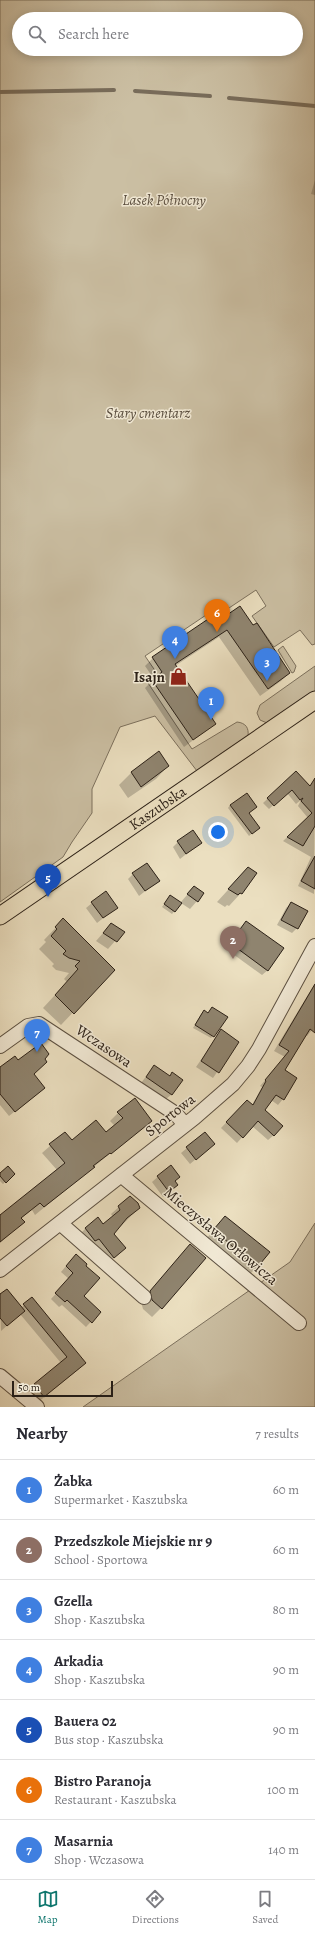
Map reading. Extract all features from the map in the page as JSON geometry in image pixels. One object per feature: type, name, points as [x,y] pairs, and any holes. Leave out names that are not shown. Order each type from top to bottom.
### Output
[{"type":"main road","name":"Kaszubska","points":[[0,916],[315,700]]},
{"type":"street","name":"Sportowa","points":[[0,1270],[186,1125],[228,1088],[248,1066],[315,946]]},
{"type":"street","name":"Wczasowa","points":[[0,1046],[28,1026],[39,1024],[176,1114],[186,1125]]},
{"type":"street","name":"Mieczysława Orłowicza","points":[[120,1175],[300,1323]]},
{"type":"street","points":[[60,1223],[144,1298]]},
{"type":"street","points":[[0,1376],[37,1407]]},
{"type":"green space","name":"Lasek Północny","points":[[0,0],[315,0],[315,644],[312,645],[300,630],[274,647],[252,616],[266,606],[256,590],[223,612],[218,607],[145,656],[156,672],[147,678],[148,683],[192,749],[237,722],[243,723],[246,726],[248,736],[197,771],[155,716],[120,727],[92,789],[92,813],[63,857],[0,902]]},
{"type":"green space","points":[[283,646],[296,666],[294,672],[292,673],[278,650]]},
{"type":"green space","points":[[315,666],[315,692],[267,723],[260,720],[257,713],[260,705]]},
{"type":"green space","points":[[315,1223],[315,1407],[83,1407],[290,1262]]},
{"type":"building","points":[[240,606],[253,625],[257,623],[290,673],[268,689],[227,630],[175,664],[216,724],[193,740],[152,680],[162,672],[152,657],[217,613],[221,619]]},
{"type":"building","points":[[159,751],[169,766],[141,787],[131,772]]},
{"type":"building","points":[[296,771],[310,786],[315,778],[315,826],[303,846],[287,837],[312,813],[301,801],[303,798],[300,800],[292,790],[274,806],[267,798]]},
{"type":"building","points":[[247,793],[257,807],[249,813],[260,828],[252,834],[230,805]]},
{"type":"building","points":[[193,830],[202,843],[186,854],[177,841]]},
{"type":"building","points":[[315,856],[315,889],[301,881]]},
{"type":"building","points":[[147,863],[160,881],[145,891],[132,873]]},
{"type":"building","points":[[248,867],[257,873],[242,894],[240,893],[238,895],[228,889]]},
{"type":"building","points":[[194,886],[204,893],[198,902],[187,894]]},
{"type":"building","points":[[106,891],[118,908],[103,918],[91,902]]},
{"type":"building","points":[[170,895],[182,903],[175,912],[164,904]]},
{"type":"building","points":[[291,902],[308,911],[298,929],[281,920]]},
{"type":"building","points":[[63,918],[115,970],[74,1014],[55,995],[78,969],[75,966],[80,961],[69,958],[63,954],[66,951],[51,936],[57,929],[55,927]]},
{"type":"building","points":[[246,921],[284,948],[268,971],[230,943]]},
{"type":"building","points":[[111,923],[125,932],[117,942],[103,933]]},
{"type":"building","points":[[315,984],[315,1033],[310,1029],[285,1070],[297,1078],[284,1100],[276,1095],[265,1110],[283,1126],[274,1136],[258,1121],[243,1138],[226,1122],[247,1100],[253,1105],[266,1081],[265,1080],[289,1051],[279,1045]]},
{"type":"building","points":[[212,1007],[228,1017],[214,1037],[195,1025],[204,1010],[208,1013]]},
{"type":"building","points":[[221,1029],[239,1042],[219,1073],[201,1061]]},
{"type":"building","points":[[41,1043],[49,1054],[45,1059],[47,1062],[34,1074],[45,1088],[15,1112],[0,1094],[0,1067],[15,1056],[18,1060]]},
{"type":"building","points":[[154,1065],[170,1076],[172,1072],[183,1080],[172,1095],[146,1077]]},
{"type":"building","points":[[135,1098],[152,1121],[111,1154],[110,1153],[93,1166],[95,1167],[44,1207],[40,1203],[21,1218],[25,1222],[0,1242],[0,1215],[65,1163],[49,1144],[65,1132],[72,1140],[96,1120],[106,1132],[123,1118],[117,1112]]},
{"type":"building","points":[[205,1132],[215,1144],[196,1160],[186,1147]]},
{"type":"building","points":[[171,1165],[180,1177],[175,1181],[178,1185],[169,1192],[157,1176]]},
{"type":"building","points":[[8,1166],[15,1174],[6,1183],[0,1176],[0,1173]]},
{"type":"building","points":[[130,1196],[138,1203],[140,1208],[127,1218],[114,1234],[126,1248],[114,1258],[99,1239],[95,1241],[85,1228],[98,1217],[103,1224],[120,1210],[118,1206]]},
{"type":"building","points":[[225,1216],[270,1252],[256,1269],[214,1229]]},
{"type":"building","points":[[190,1244],[206,1258],[162,1309],[152,1300],[150,1291]]},
{"type":"building","points":[[76,1254],[87,1264],[86,1266],[100,1278],[84,1296],[101,1312],[92,1323],[67,1300],[65,1302],[55,1293],[73,1273],[66,1266]]},
{"type":"building","points":[[7,1289],[25,1311],[7,1326],[0,1318],[0,1294]]},
{"type":"building","points":[[32,1297],[86,1363],[44,1397],[34,1384],[67,1357],[23,1304]]},
{"type":"waterway","points":[[0,92],[114,90]]},
{"type":"waterway","points":[[135,91],[210,96]]},
{"type":"waterway","points":[[229,98],[315,106]]},
{"type":"place","name":"Bistro Paranoja","points":[[217,632]]},
{"type":"place","name":"Arkadia","points":[[175,659]]},
{"type":"place","name":"Isajn","points":[[178,677]]},
{"type":"place","name":"Gzella","points":[[267,681]]},
{"type":"place","name":"Żabka","points":[[211,720]]},
{"type":"place","name":"Bauera 02","points":[[48,897]]},
{"type":"place","name":"Przedszkole Miejskie nr 9","points":[[233,959]]},
{"type":"place","name":"Masarnia","points":[[37,1052]]},
{"type":"park label","name":"Stary cmentarz","points":[[148,413]]}]
